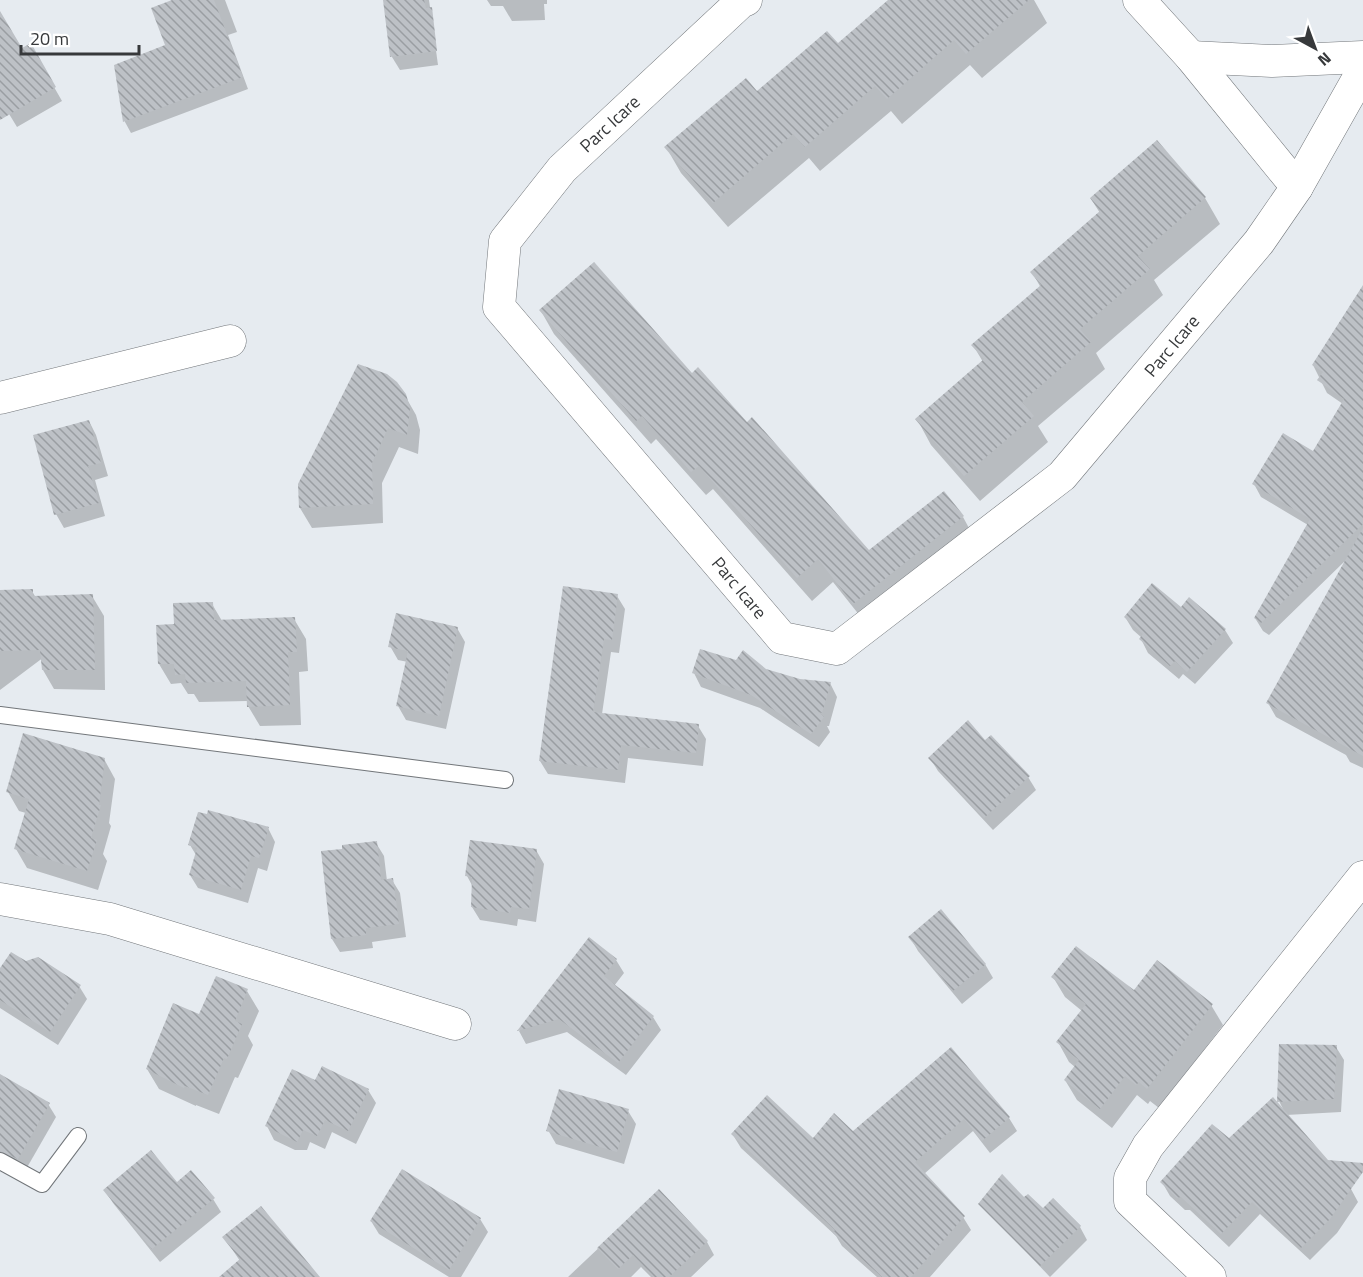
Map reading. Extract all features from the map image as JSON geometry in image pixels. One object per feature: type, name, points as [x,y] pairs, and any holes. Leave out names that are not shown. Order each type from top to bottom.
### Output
[{"type":"street","name":"Parc Icare","points":[[746,0],[741,2],[562,169],[504,241],[499,307],[782,638],[837,649],[1062,476],[1259,242],[1297,187],[1363,70]]},
{"type":"street","points":[[1139,0],[1191,57],[1297,187]]},
{"type":"street","points":[[1191,57],[1272,61],[1363,57]]},
{"type":"street","points":[[0,398],[230,340]]},
{"type":"street","points":[[1210,1277],[1130,1201],[1130,1178],[1148,1146],[1363,877]]},
{"type":"street","points":[[0,899],[110,919],[455,1024]]},
{"type":"lane","points":[[0,716],[506,780]]},
{"type":"lane","points":[[0,1161],[42,1184],[78,1136]]},
{"type":"building","points":[[172,0],[214,0],[243,77],[123,122],[114,65],[165,45],[151,8]]},
{"type":"building","points":[[383,0],[424,0],[426,8],[432,7],[437,51],[390,57]]},
{"type":"building","points":[[888,0],[1029,0],[966,54],[954,40],[887,99],[875,86],[805,147],[793,134],[713,203],[664,147],[746,78],[757,91],[827,31],[838,43]]},
{"type":"building","points":[[0,11],[22,48],[31,43],[56,87],[0,120]]},
{"type":"building","points":[[1157,140],[1206,197],[1138,256],[1150,269],[1080,329],[1091,342],[1022,402],[1034,416],[964,476],[915,419],[984,359],[971,345],[1041,285],[1030,272],[1100,211],[1090,198]]},
{"type":"building","points":[[594,262],[692,373],[698,367],[747,422],[752,417],[869,550],[944,491],[964,516],[853,604],[818,559],[797,578],[699,466],[691,472],[642,416],[636,421],[539,310]]},
{"type":"building","points":[[1363,285],[1363,524],[1261,623],[1254,618],[1310,519],[1252,484],[1283,433],[1313,451],[1344,399],[1317,380],[1323,372],[1312,365]]},
{"type":"building","points":[[358,364],[387,374],[406,394],[410,408],[407,435],[388,428],[372,463],[373,504],[299,508],[298,484]]},
{"type":"building","points":[[89,420],[101,463],[88,466],[99,503],[54,515],[33,435]]},
{"type":"building","points":[[1363,528],[1363,756],[1266,703]]},
{"type":"building","points":[[1152,583],[1181,607],[1189,597],[1226,629],[1187,672],[1175,661],[1170,666],[1139,639],[1143,634],[1124,617]]},
{"type":"building","points":[[563,586],[618,594],[612,640],[604,639],[593,712],[699,724],[696,753],[621,745],[618,770],[539,761]]},
{"type":"building","points":[[33,589],[33,596],[93,594],[95,670],[42,670],[40,650],[0,651],[0,590]]},
{"type":"building","points":[[213,602],[214,620],[295,617],[297,652],[288,652],[290,705],[247,707],[246,681],[186,683],[185,674],[175,675],[174,664],[158,664],[156,625],[174,624],[173,603]]},
{"type":"building","points":[[396,613],[458,627],[439,716],[396,706],[408,651],[388,647]]},
{"type":"building","points":[[700,649],[736,660],[743,650],[766,669],[800,679],[831,682],[822,713],[818,712],[824,717],[811,734],[751,695],[692,673]]},
{"type":"building","points":[[968,720],[985,740],[991,735],[1030,776],[984,818],[928,758]]},
{"type":"building","points":[[23,733],[105,758],[99,805],[101,805],[91,838],[97,840],[87,871],[14,849],[29,799],[6,792]]},
{"type":"building","points":[[208,810],[269,827],[259,858],[251,856],[241,890],[189,875],[197,848],[188,845],[198,812],[207,814]]},
{"type":"building","points":[[470,840],[537,849],[529,909],[511,907],[510,913],[471,907],[472,877],[465,876]]},
{"type":"building","points":[[377,841],[381,880],[393,878],[399,924],[366,928],[366,935],[331,939],[321,851],[342,849],[342,845]]},
{"type":"building","points":[[941,909],[986,964],[953,991],[908,937]]},
{"type":"building","points":[[589,937],[617,959],[604,976],[654,1016],[618,1063],[559,1019],[517,1031]]},
{"type":"building","points":[[1076,946],[1134,990],[1157,960],[1213,1004],[1147,1089],[1139,1082],[1136,1085],[1125,1076],[1100,1109],[1064,1080],[1079,1060],[1056,1042],[1086,1004],[1051,977]]},
{"type":"building","points":[[11,952],[26,961],[38,957],[81,985],[50,1032],[0,1000],[0,968]]},
{"type":"building","points":[[216,976],[248,989],[235,1021],[242,1024],[208,1095],[185,1086],[184,1088],[146,1069],[173,1003],[199,1014]]},
{"type":"building","points":[[1279,1044],[1337,1045],[1334,1099],[1277,1102]]},
{"type":"building","points":[[951,1047],[1010,1117],[982,1141],[964,1119],[915,1162],[965,1216],[911,1277],[882,1277],[833,1233],[835,1230],[731,1134],[767,1095],[813,1138],[834,1113],[853,1131]]},
{"type":"building","points":[[322,1066],[369,1089],[348,1131],[325,1120],[317,1136],[303,1130],[297,1142],[265,1126],[292,1069],[315,1080]]},
{"type":"building","points":[[0,1074],[50,1103],[18,1159],[0,1151]]},
{"type":"building","points":[[559,1089],[629,1109],[617,1152],[546,1131]]},
{"type":"building","points":[[1273,1097],[1328,1160],[1363,1163],[1363,1172],[1330,1219],[1301,1248],[1252,1202],[1221,1234],[1181,1197],[1177,1198],[1160,1182],[1212,1124],[1229,1138]]},
{"type":"building","points":[[151,1150],[177,1182],[191,1170],[215,1198],[152,1249],[103,1190]]},
{"type":"building","points":[[402,1169],[481,1218],[449,1270],[370,1221]]},
{"type":"building","points":[[1002,1174],[1024,1197],[1028,1194],[1043,1208],[1053,1198],[1081,1226],[1040,1266],[978,1204]]},
{"type":"building","points":[[659,1189],[708,1241],[669,1277],[654,1277],[633,1255],[618,1269],[597,1248]]},
{"type":"building","points":[[261,1206],[320,1277],[219,1277],[240,1259],[222,1237]]}]
